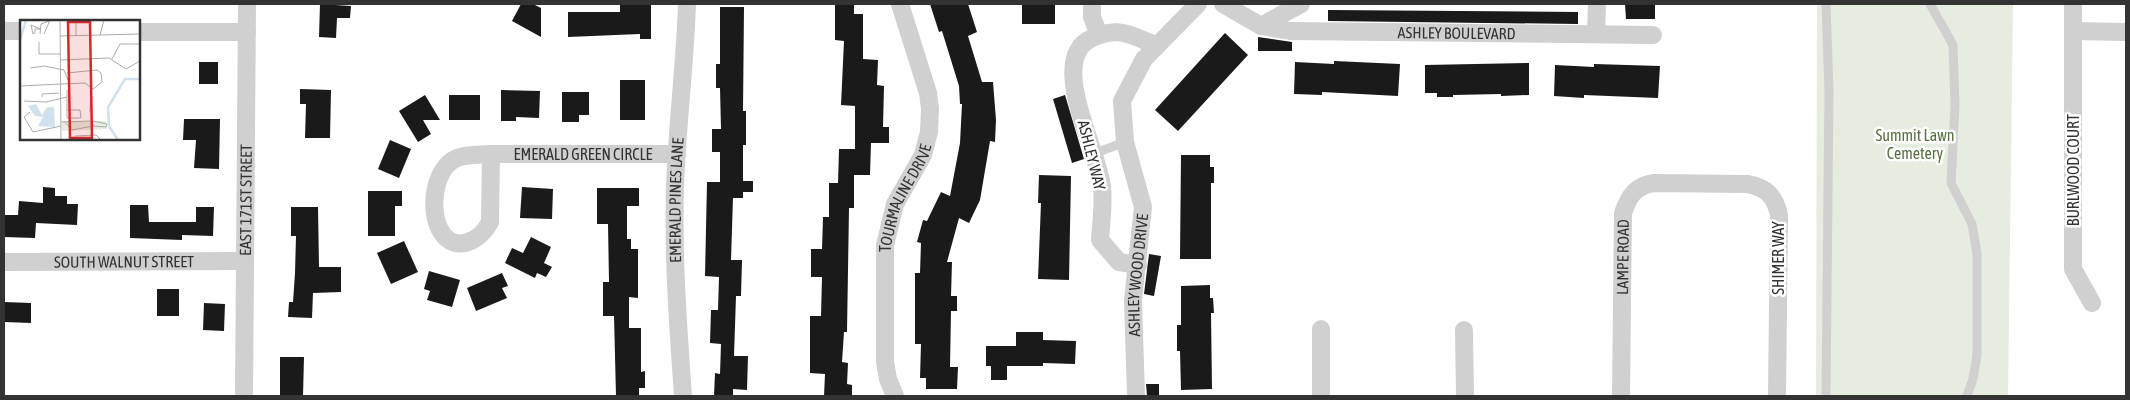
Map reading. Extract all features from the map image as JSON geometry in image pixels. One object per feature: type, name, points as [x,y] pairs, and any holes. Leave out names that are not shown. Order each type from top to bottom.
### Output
[{"type":"street","name":"EAST 171ST STREET","points":[[244,396],[247,4]]},
{"type":"street","name":"EMERALD PINES LANE","points":[[683,396],[675,286],[677,154],[687,4]]},
{"type":"street","name":"TOURMALINE DRIVE","points":[[895,396],[888,379],[885,362],[885,245],[889,222],[895,204],[923,155],[929,132],[930,109],[926,84],[900,4]]},
{"type":"street","points":[[1092,4],[1092,17],[1100,35]]},
{"type":"street","name":"ASHLEY WOOD DRIVE","points":[[1136,396],[1133,300],[1143,207],[1125,142],[1122,101],[1144,58],[1198,4]]},
{"type":"street","name":"ASHLEY BOULEVARD","points":[[1223,4],[1261,26],[1290,31],[1652,35]]},
{"type":"street","points":[[1261,26],[1301,4]]},
{"type":"street","points":[[1596,34],[1597,4]]},
{"type":"street","name":"BURLWOOD COURT","points":[[2073,4],[2073,269],[2092,303]]},
{"type":"street","points":[[4,31],[20,31]]},
{"type":"street","name":"ASHLEY WAY","points":[[1138,265],[1119,262],[1100,240],[1102,186],[1074,89],[1072,63],[1080,47],[1100,35],[1112,31],[1126,32],[1157,46]]},
{"type":"street","points":[[2073,31],[2126,32]]},
{"type":"street","points":[[140,32],[247,32]]},
{"type":"street","name":"EMERALD GREEN CIRCLE","points":[[491,154],[490,222],[486,230],[471,242],[464,243],[449,240],[442,234],[436,218],[435,196],[439,175],[446,165],[455,159],[467,155],[491,154],[677,154]]},
{"type":"street","name":"LAMPE ROAD","points":[[1621,396],[1623,213],[1627,201],[1633,191],[1643,185],[1654,183],[1700,183]]},
{"type":"street","name":"SHIMER WAY","points":[[1700,183],[1758,186],[1766,190],[1776,205],[1778,215],[1777,396]]},
{"type":"street","name":"SOUTH WALNUT STREET","points":[[4,262],[245,261]]},
{"type":"street","points":[[1321,328],[1321,396]]},
{"type":"street","points":[[1464,330],[1465,396]]},
{"type":"lane","points":[[1826,4],[1829,91],[1826,396]]},
{"type":"lane","points":[[1930,4],[1953,45],[1955,105],[1952,183],[1972,224],[1976,254],[1978,355],[1973,379],[1966,396]]},
{"type":"lane","points":[[1093,154],[1125,142]]},
{"type":"green space","name":"Summit Lawn Cemetery","points":[[1817,4],[2013,4],[2008,396],[1816,396]]},
{"type":"building","points":[[320,4],[351,6],[350,18],[337,18],[336,38],[319,37]]},
{"type":"building","points":[[521,4],[533,4],[541,8],[541,37],[512,21]]},
{"type":"building","points":[[620,4],[651,4],[651,39],[640,39],[640,34],[568,37],[568,12],[620,12]]},
{"type":"building","points":[[835,4],[854,4],[854,14],[863,14],[863,59],[878,60],[877,85],[884,86],[883,127],[889,127],[889,143],[871,143],[870,175],[854,175],[854,208],[849,208],[847,332],[844,332],[842,362],[848,363],[847,384],[852,385],[852,396],[824,396],[825,374],[810,373],[810,316],[821,316],[822,277],[811,277],[811,249],[822,249],[823,217],[829,217],[829,183],[838,183],[839,149],[855,149],[855,106],[841,105],[844,41],[835,40]]},
{"type":"building","points":[[930,4],[968,4],[977,32],[968,36],[982,82],[993,82],[996,120],[995,142],[990,141],[980,200],[969,223],[959,218],[947,262],[952,262],[951,296],[957,296],[957,311],[951,311],[950,367],[958,367],[957,389],[926,389],[926,378],[920,378],[921,344],[915,344],[915,273],[920,273],[921,243],[917,242],[923,220],[927,221],[941,192],[950,196],[960,143],[962,104],[960,104],[959,86],[942,31],[939,32]]},
{"type":"building","points":[[1022,4],[1055,4],[1055,24],[1022,24]]},
{"type":"building","points":[[1625,4],[1655,4],[1655,19],[1626,19]]},
{"type":"building","points":[[720,7],[744,7],[743,111],[746,111],[746,145],[743,145],[743,181],[753,181],[753,192],[743,192],[743,198],[733,198],[731,260],[742,260],[741,296],[736,296],[734,356],[748,356],[747,390],[733,389],[733,396],[714,396],[715,373],[720,374],[721,344],[710,343],[711,310],[718,310],[719,277],[705,276],[707,182],[720,182],[720,152],[712,152],[712,129],[721,129],[720,88],[716,88],[716,64],[720,64]]},
{"type":"building","points":[[1328,10],[1578,12],[1578,24],[1328,21]]},
{"type":"building","points":[[1225,33],[1248,55],[1178,131],[1155,110]]},
{"type":"building","points":[[1258,37],[1292,42],[1292,51],[1258,51]]},
{"type":"building","points":[[1334,61],[1400,64],[1398,96],[1322,92],[1322,95],[1294,94],[1295,62],[1334,64]]},
{"type":"building","points":[[199,62],[218,62],[218,84],[199,84]]},
{"type":"building","points":[[1529,63],[1529,95],[1453,95],[1453,97],[1437,97],[1437,93],[1425,93],[1425,65]]},
{"type":"building","points":[[1594,64],[1660,66],[1658,98],[1584,95],[1584,98],[1554,96],[1555,65],[1594,67]]},
{"type":"building","points":[[620,80],[645,80],[645,120],[620,120]]},
{"type":"building","points":[[300,89],[331,90],[330,138],[305,138],[306,104],[300,104]]},
{"type":"building","points":[[501,90],[540,91],[539,118],[516,117],[516,121],[501,121]]},
{"type":"building","points":[[562,92],[589,92],[589,115],[579,115],[579,122],[562,122]]},
{"type":"building","points":[[425,95],[440,120],[423,120],[431,134],[418,142],[399,111]]},
{"type":"building","points":[[449,95],[480,95],[480,120],[449,120]]},
{"type":"building","points":[[1065,95],[1084,159],[1072,163],[1053,99]]},
{"type":"building","points":[[184,119],[220,119],[219,169],[194,168],[196,140],[183,140]]},
{"type":"building","points":[[390,140],[411,149],[399,178],[378,169]]},
{"type":"building","points":[[1181,155],[1210,155],[1210,167],[1214,167],[1214,183],[1211,183],[1211,259],[1180,259]]},
{"type":"building","points":[[1039,175],[1071,176],[1069,280],[1038,279],[1041,203],[1038,203]]},
{"type":"building","points":[[43,187],[55,188],[55,196],[67,196],[67,204],[78,204],[77,225],[36,223],[35,238],[4,237],[4,215],[18,215],[19,201],[43,203]]},
{"type":"building","points":[[522,187],[553,189],[552,219],[520,218]]},
{"type":"building","points":[[597,188],[639,188],[639,206],[627,206],[627,239],[631,239],[631,249],[638,249],[638,298],[629,297],[629,328],[641,328],[641,372],[645,371],[645,388],[639,388],[639,396],[616,396],[614,316],[603,316],[603,282],[609,282],[608,224],[597,224]]},
{"type":"building","points":[[368,191],[402,191],[402,206],[395,206],[395,236],[368,236]]},
{"type":"building","points":[[130,205],[148,205],[149,222],[196,222],[196,207],[214,207],[213,236],[182,235],[182,240],[130,238]]},
{"type":"building","points":[[291,207],[318,207],[319,267],[341,267],[341,292],[313,293],[312,318],[288,317],[289,302],[293,302],[295,273],[296,236],[291,236]]},
{"type":"building","points":[[531,237],[551,247],[544,263],[552,267],[546,277],[537,273],[535,278],[505,263],[512,248],[523,253]]},
{"type":"building","points":[[404,241],[418,272],[391,284],[377,253]]},
{"type":"building","points":[[1149,254],[1161,256],[1154,296],[1144,294]]},
{"type":"building","points":[[429,271],[460,280],[452,307],[427,300],[430,291],[424,289]]},
{"type":"building","points":[[502,273],[508,286],[502,288],[507,298],[476,311],[467,288]]},
{"type":"building","points":[[1210,285],[1210,298],[1213,298],[1214,313],[1211,313],[1212,389],[1181,390],[1180,351],[1177,351],[1177,325],[1181,325],[1181,286]]},
{"type":"building","points":[[157,289],[179,289],[179,316],[157,316]]},
{"type":"building","points":[[4,302],[31,303],[31,323],[4,322]]},
{"type":"building","points":[[204,303],[225,304],[224,331],[203,330]]},
{"type":"building","points":[[1016,332],[1043,332],[1043,340],[1076,341],[1075,364],[1043,363],[1043,366],[1007,366],[1007,380],[991,380],[991,366],[986,366],[986,346],[1016,346]]},
{"type":"building","points":[[280,357],[304,357],[303,396],[280,396]]},
{"type":"building","points":[[1146,384],[1159,384],[1159,396],[1147,396]]}]
